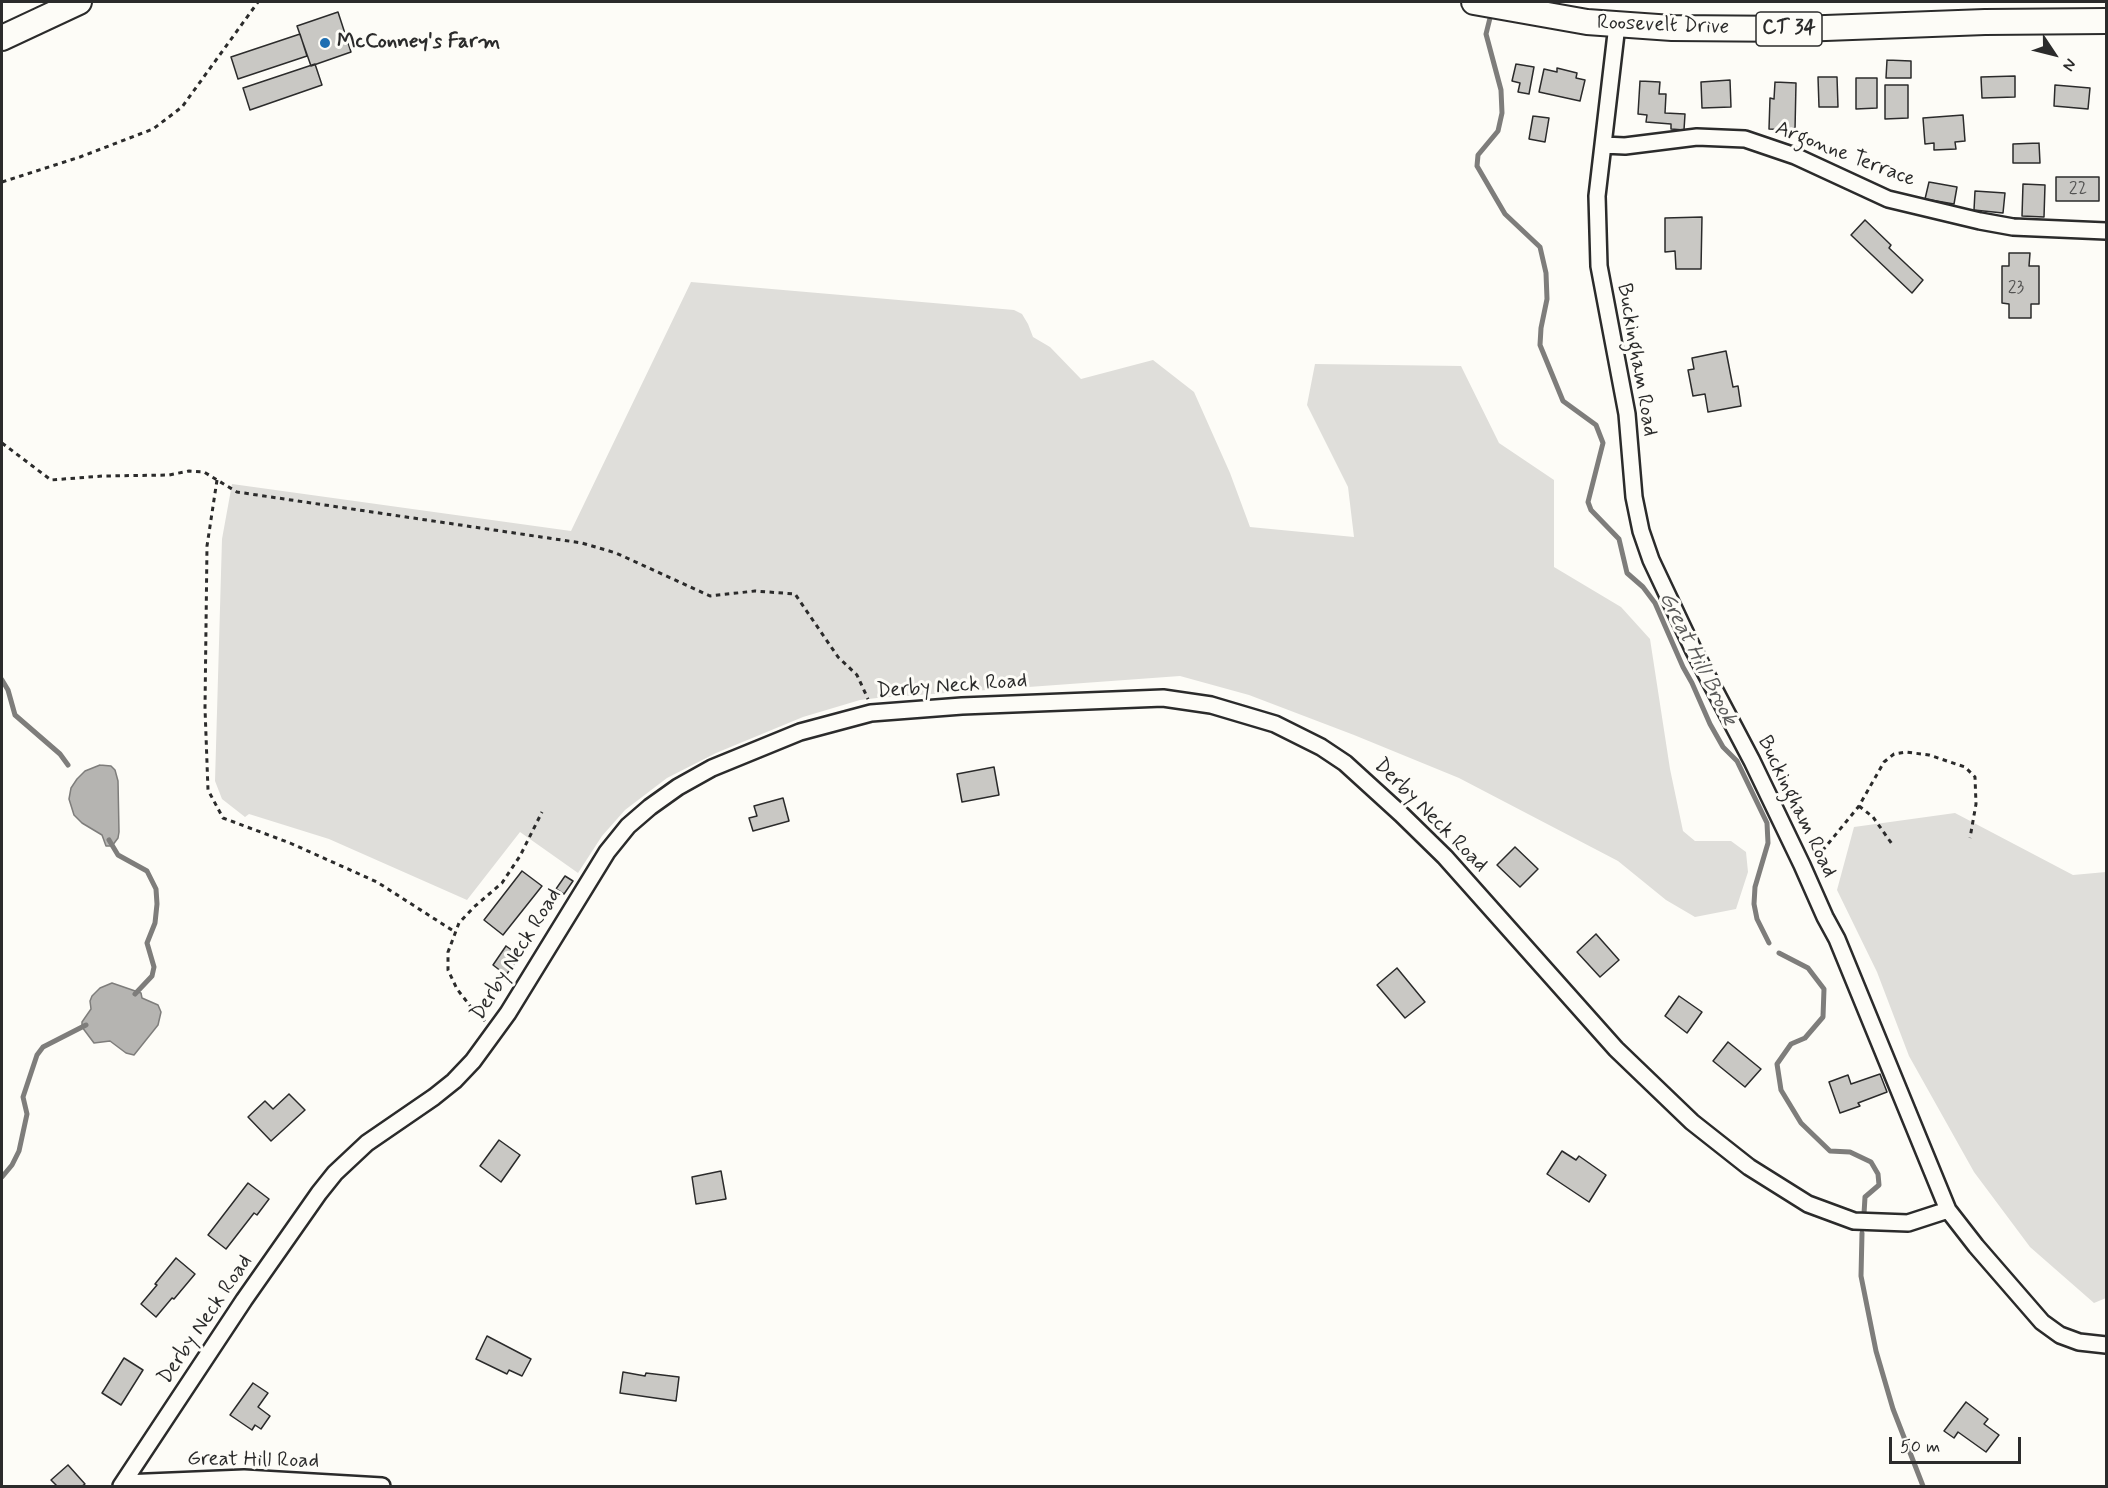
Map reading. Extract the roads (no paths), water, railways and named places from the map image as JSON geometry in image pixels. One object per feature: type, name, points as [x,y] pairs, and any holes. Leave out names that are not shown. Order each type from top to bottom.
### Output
[{"type":"main road","points":[[2,38],[79,2]]},
{"type":"main road","name":"Roosevelt Drive","points":[[1474,2],[1558,19],[1672,28],[1799,29],[1985,22],[2106,21]]},
{"type":"street","name":"Buckingham Road","points":[[1617,25],[1597,196],[1599,266],[1627,414],[1634,497],[1641,531],[1651,560],[1670,604],[1752,761],[1837,939],[1948,1210],[2042,1323],[2061,1335],[2079,1342],[2106,1345]]},
{"type":"street","name":"Argonne Terrace","points":[[1603,145],[1625,146],[1697,137],[1745,139],[1794,156],[1888,199],[2013,227],[2106,231]]},
{"type":"street","name":"Derby Neck Road","points":[[122,1485],[250,1292],[335,1173],[367,1143],[454,1081],[473,1061],[496,1030],[607,852],[628,826],[678,787],[723,763],[800,732],[871,713],[951,706],[1163,698],[1211,705],[1275,724],[1321,747],[1345,763],[1401,814],[1445,857],[1616,1049],[1692,1122],[1749,1167],[1808,1204],[1854,1221],[1908,1223],[1948,1210]]},
{"type":"street","name":"Great Hill Road","points":[[122,1485],[244,1478],[382,1486]]},
{"type":"waterway","name":"Great Hill Brook","points":[[1490,18],[1486,34],[1501,90],[1502,113],[1498,131],[1478,155],[1477,166],[1505,214],[1540,247],[1546,273],[1547,299],[1540,345],[1563,401],[1596,425],[1603,443],[1588,502],[1591,510],[1619,539],[1627,573],[1643,587],[1655,603],[1710,724],[1723,747],[1737,761],[1767,823],[1768,843],[1755,887],[1754,904],[1757,919],[1769,943]]},
{"type":"waterway","points":[[2,680],[8,690],[15,715],[60,754],[68,765]]},
{"type":"waterway","points":[[109,840],[118,855],[147,871],[156,889],[155,923],[147,943],[154,967],[152,976],[135,994]]},
{"type":"waterway","name":"Great Hill Brook","points":[[1779,953],[1808,968],[1824,989],[1823,1017],[1805,1038],[1791,1044],[1777,1064],[1781,1090],[1801,1123],[1830,1151],[1850,1152],[1871,1162],[1878,1174],[1879,1185],[1865,1197],[1864,1214]]},
{"type":"waterway","points":[[2,1177],[12,1165],[19,1151],[27,1114],[23,1097],[37,1055],[43,1047],[86,1025]]},
{"type":"waterway","name":"Great Hill Brook","points":[[1862,1233],[1861,1276],[1876,1351],[1893,1409],[1923,1486]]},
{"type":"place","name":"McConney's Farm","points":[[325,43]]}]
